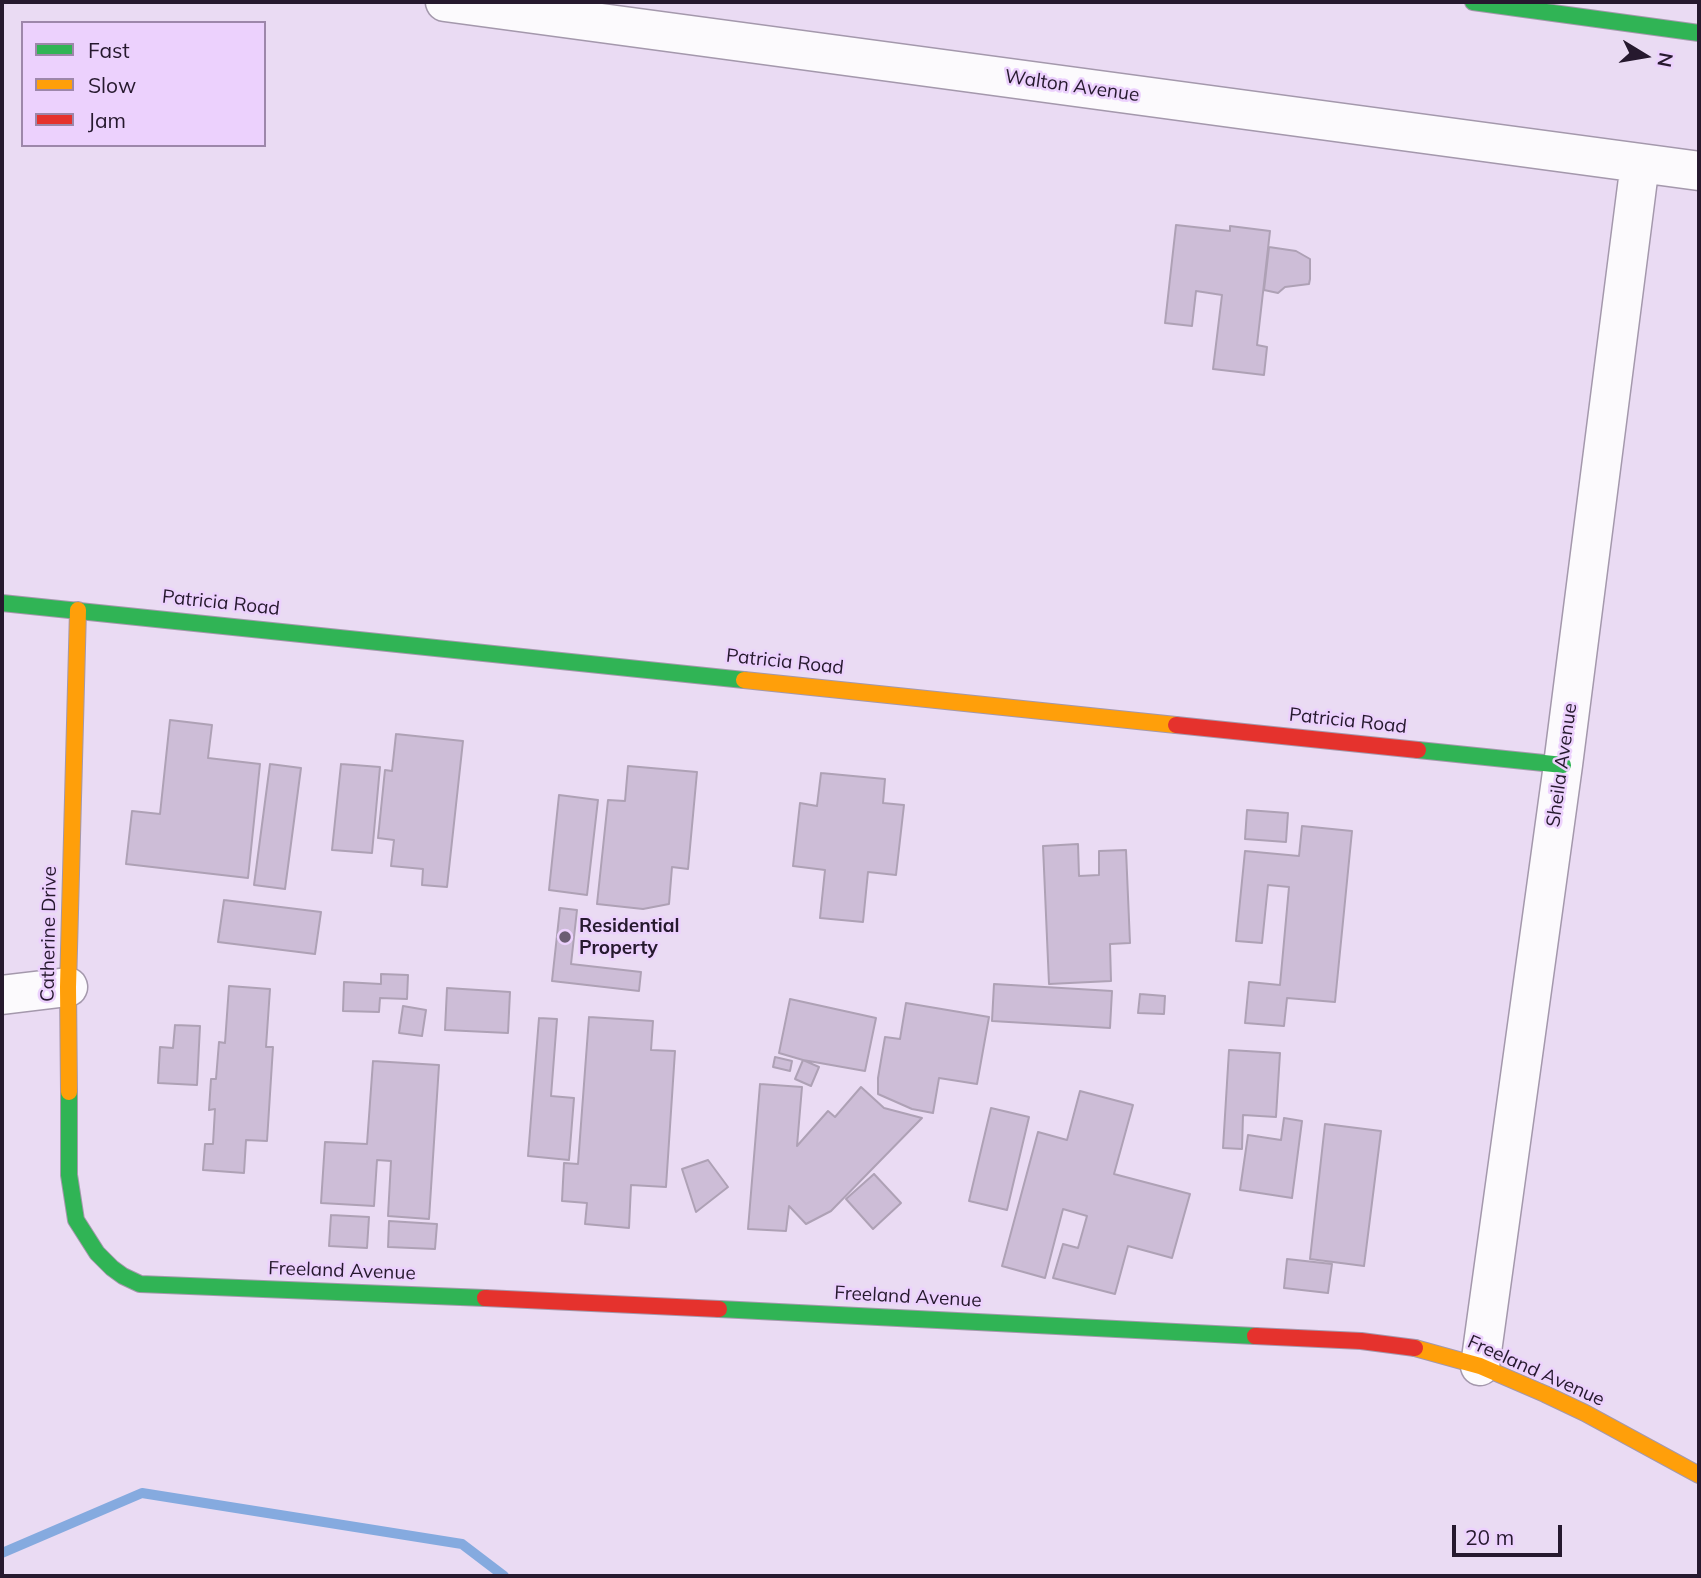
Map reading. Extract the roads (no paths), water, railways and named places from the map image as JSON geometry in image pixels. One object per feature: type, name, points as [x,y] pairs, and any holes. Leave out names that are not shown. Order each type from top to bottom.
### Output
[{"type":"street","name":"Walton Avenue","points":[[445,2],[1699,171]]},
{"type":"street","points":[[1473,2],[1699,33]]},
{"type":"street","name":"Sheila Avenue","points":[[1480,1366],[1563,765],[1640,163]]},
{"type":"street","name":"Patricia Road","points":[[2,603],[1563,765]]},
{"type":"street","name":"Catherine Drive","points":[[78,610],[68,987],[69,1175],[76,1220],[97,1253]]},
{"type":"street","points":[[2,995],[68,987]]},
{"type":"street","name":"Freeland Avenue","points":[[97,1253],[112,1268],[140,1284],[532,1299],[1408,1346],[1445,1354],[1480,1366],[1585,1413],[1699,1475]]},
{"type":"waterway","points":[[2,1553],[142,1493],[462,1544],[504,1576]]},
{"type":"place","name":"Residential Property","points":[[565,937]]}]
